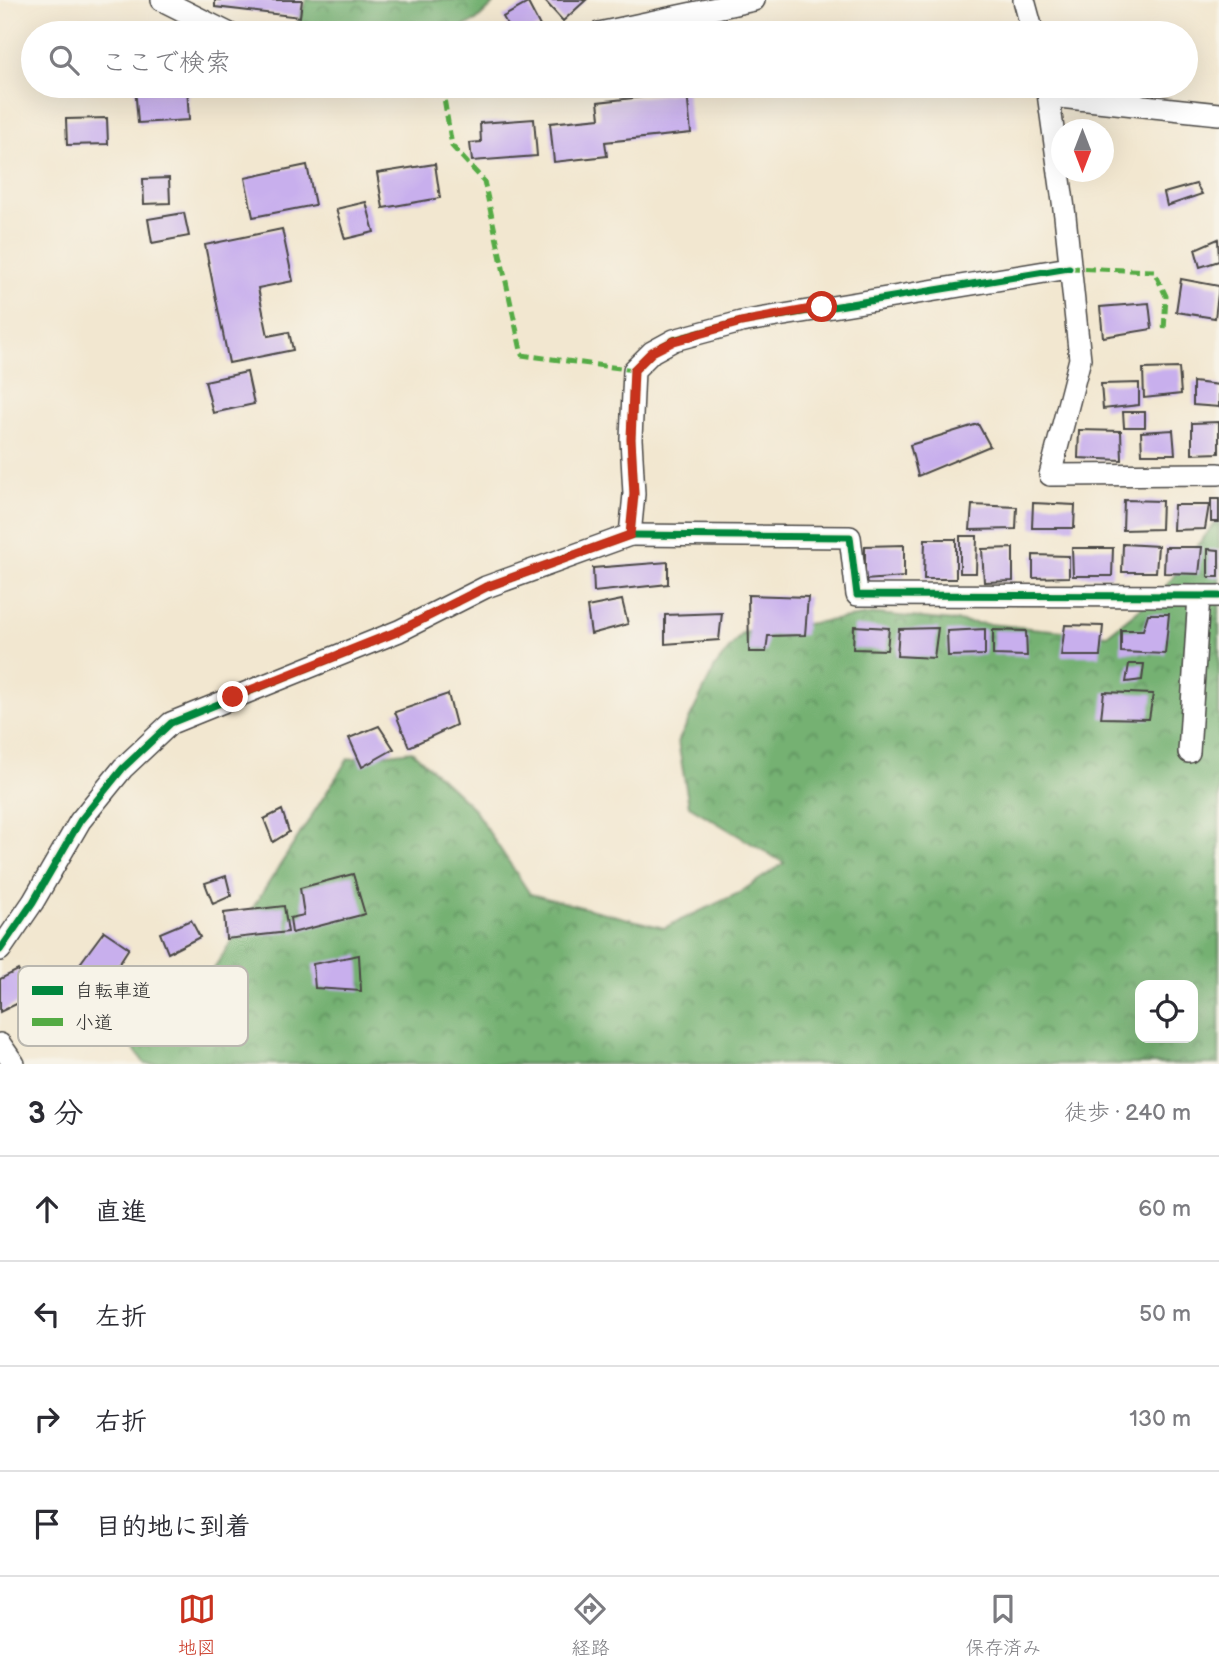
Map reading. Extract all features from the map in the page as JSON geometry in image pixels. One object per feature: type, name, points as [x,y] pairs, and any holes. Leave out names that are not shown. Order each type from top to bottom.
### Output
[{"type":"street","points":[[162,0],[204,21]]},
{"type":"street","points":[[655,21],[754,0]]},
{"type":"street","points":[[1024,0],[1030,21]]},
{"type":"street","points":[[1049,98],[1080,359],[1050,475],[1219,474]]},
{"type":"street","points":[[1100,98],[1219,114]]},
{"type":"street","points":[[630,535],[634,494],[631,439],[634,370],[652,352],[674,341],[741,322],[1069,268]]},
{"type":"street","points":[[0,950],[33,902],[80,821],[123,768],[171,723],[399,631],[486,587],[630,535],[850,537],[857,594],[1209,596],[1189,752]]},
{"type":"street","points":[[0,1044],[14,1064]]},
{"type":"green space","points":[[306,0],[498,0],[476,21],[298,21]]},
{"type":"green space","points":[[1219,518],[1219,1064],[145,1064],[132,1046],[248,1046],[248,966],[216,966],[348,759],[412,751],[473,808],[530,894],[664,928],[739,893],[784,863],[689,806],[678,742],[715,667],[742,633],[877,614],[1107,635],[1163,590]]},
{"type":"building","points":[[215,0],[302,0],[300,17],[215,7]]},
{"type":"building","points":[[544,0],[586,0],[563,21]]},
{"type":"building","points":[[528,3],[537,21],[505,21],[503,17]]},
{"type":"building","points":[[136,98],[188,98],[189,120],[138,123]]},
{"type":"building","points":[[634,98],[688,98],[691,133],[605,142],[607,156],[554,162],[550,123],[600,118],[598,102]]},
{"type":"building","points":[[107,118],[108,144],[67,145],[66,119]]},
{"type":"building","points":[[534,119],[537,156],[472,161],[470,143],[481,142],[480,123]]},
{"type":"building","points":[[435,164],[440,198],[383,208],[377,173]]},
{"type":"building","points":[[307,165],[315,205],[253,217],[245,178]]},
{"type":"building","points":[[169,178],[170,203],[144,204],[143,179]]},
{"type":"building","points":[[1196,184],[1202,194],[1167,206],[1164,193]]},
{"type":"building","points":[[366,202],[374,232],[345,239],[336,209]]},
{"type":"building","points":[[184,213],[189,236],[152,243],[148,219]]},
{"type":"building","points":[[282,229],[293,281],[258,288],[268,336],[289,332],[293,350],[229,363],[205,245]]},
{"type":"building","points":[[1218,239],[1219,261],[1200,267],[1195,249]]},
{"type":"building","points":[[1181,279],[1219,286],[1215,318],[1176,312]]},
{"type":"building","points":[[1149,303],[1152,329],[1103,337],[1100,307]]},
{"type":"building","points":[[1179,368],[1181,394],[1144,398],[1143,369]]},
{"type":"building","points":[[247,372],[254,404],[213,413],[205,381]]},
{"type":"building","points":[[1193,382],[1219,385],[1219,407],[1193,405]]},
{"type":"building","points":[[1139,383],[1139,405],[1103,409],[1101,384]]},
{"type":"building","points":[[1123,412],[1145,412],[1145,427],[1124,427]]},
{"type":"building","points":[[1219,422],[1219,453],[1192,454],[1192,423]]},
{"type":"building","points":[[978,424],[990,446],[918,476],[910,445]]},
{"type":"building","points":[[1079,430],[1121,431],[1122,460],[1078,458]]},
{"type":"building","points":[[1173,430],[1175,454],[1142,454],[1141,432]]},
{"type":"building","points":[[1211,499],[1219,499],[1219,522],[1211,522]]},
{"type":"building","points":[[1124,500],[1162,501],[1161,529],[1123,530]]},
{"type":"building","points":[[1033,503],[1075,505],[1074,528],[1032,528]]},
{"type":"building","points":[[972,505],[1017,507],[1016,529],[970,530]]},
{"type":"building","points":[[1174,505],[1209,505],[1205,529],[1173,530]]},
{"type":"building","points":[[960,536],[977,536],[976,573],[960,573]]},
{"type":"building","points":[[925,539],[956,539],[956,579],[924,579]]},
{"type":"building","points":[[1123,544],[1158,546],[1156,572],[1122,572]]},
{"type":"building","points":[[904,545],[904,577],[865,580],[865,546]]},
{"type":"building","points":[[1165,547],[1202,547],[1199,574],[1164,573]]},
{"type":"building","points":[[1013,548],[1013,581],[984,582],[982,549]]},
{"type":"building","points":[[1072,548],[1113,548],[1112,576],[1073,576]]},
{"type":"building","points":[[1208,549],[1219,550],[1219,577],[1208,577]]},
{"type":"building","points":[[1033,555],[1069,556],[1069,577],[1033,578]]},
{"type":"building","points":[[668,562],[668,584],[594,592],[593,568]]},
{"type":"building","points":[[748,595],[808,597],[805,635],[768,636],[766,652],[749,652]]},
{"type":"building","points":[[622,600],[628,624],[591,634],[587,607]]},
{"type":"building","points":[[722,613],[719,640],[665,644],[665,615]]},
{"type":"building","points":[[1148,614],[1169,614],[1165,654],[1121,652],[1121,630],[1143,630]]},
{"type":"building","points":[[1065,625],[1103,626],[1100,656],[1061,656]]},
{"type":"building","points":[[854,626],[889,628],[887,650],[853,649]]},
{"type":"building","points":[[938,628],[934,658],[897,656],[899,629]]},
{"type":"building","points":[[985,629],[985,655],[948,656],[947,631]]},
{"type":"building","points":[[993,630],[1026,631],[1027,656],[993,655]]},
{"type":"building","points":[[1129,664],[1144,664],[1142,680],[1126,682]]},
{"type":"building","points":[[1104,692],[1153,694],[1149,719],[1101,718]]},
{"type":"building","points":[[448,694],[456,725],[409,747],[395,712]]},
{"type":"building","points":[[379,726],[394,749],[362,767],[349,738]]},
{"type":"building","points":[[282,810],[289,832],[273,842],[264,819]]},
{"type":"building","points":[[353,874],[365,914],[292,933],[290,918],[304,915],[300,888]]},
{"type":"building","points":[[226,876],[231,896],[213,904],[205,883]]},
{"type":"building","points":[[284,906],[288,932],[226,939],[224,913]]},
{"type":"building","points":[[191,920],[200,937],[168,953],[160,933]]},
{"type":"building","points":[[104,931],[129,948],[117,966],[78,966]]},
{"type":"building","points":[[359,955],[361,991],[315,988],[313,964]]},
{"type":"building","points":[[18,970],[18,1003],[0,1012],[0,979]]},
{"type":"marked path","points":[[444,98],[452,146],[484,181],[522,355],[634,370]]},
{"type":"marked path","points":[[1069,268],[1154,271],[1166,296],[1164,331]]},
{"type":"cycle path","points":[[0,950],[33,902],[80,821],[123,768],[171,723],[399,631],[486,587],[630,535],[634,494],[631,439],[634,370],[652,352],[674,340],[741,322],[1069,268]]},
{"type":"cycle path","points":[[630,535],[850,537],[857,595],[1219,596]]},
{"type":"route","points":[[233,697],[399,631],[486,587],[630,535],[634,494],[631,439],[634,370],[652,352],[674,341],[741,322],[822,307]]}]
